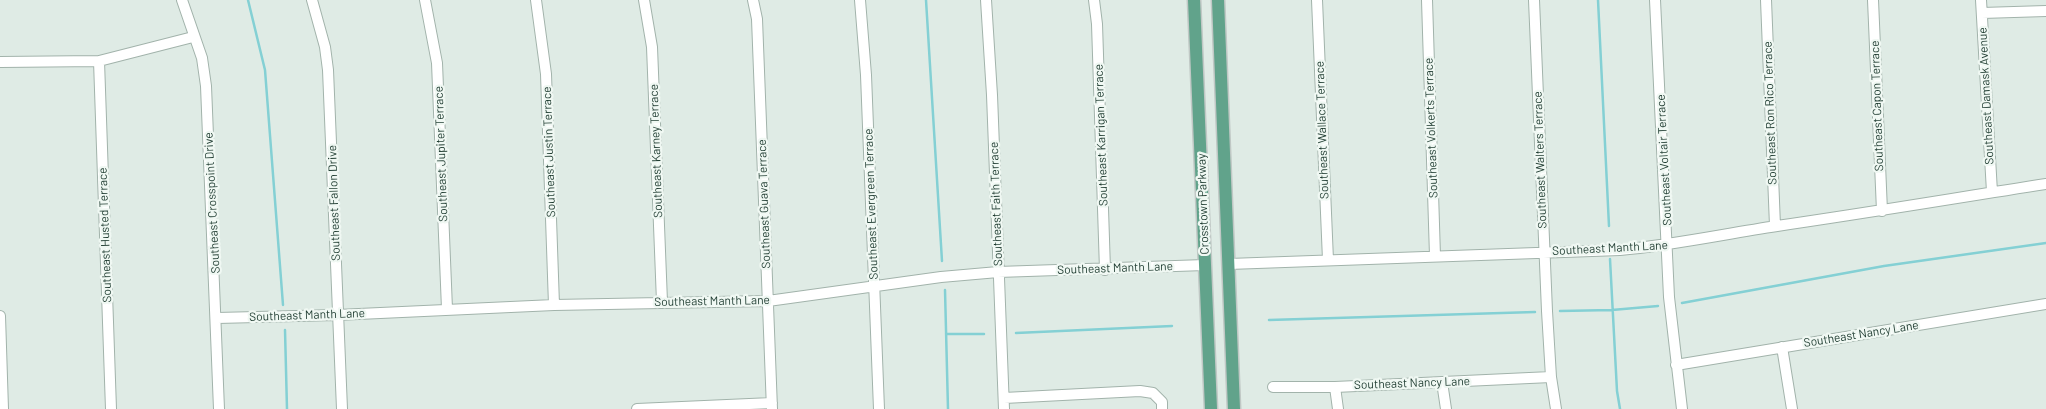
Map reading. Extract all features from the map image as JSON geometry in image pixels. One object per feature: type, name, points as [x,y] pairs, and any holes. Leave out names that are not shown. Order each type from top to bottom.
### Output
[{"type":"main road","name":"Crosstown Parkway","points":[[1194,0],[1211,409]]},
{"type":"main road","name":"Crosstown Parkway","points":[[1218,0],[1234,409]]},
{"type":"main road","points":[[1198,77],[1207,85],[1222,84]]},
{"type":"street","name":"Southeast Crosspoint Drive","points":[[182,0],[193,37],[202,58],[206,86],[220,409]]},
{"type":"street","name":"Southeast Fallon Drive","points":[[312,0],[325,47],[328,70],[342,409]]},
{"type":"street","name":"Southeast Jupiter Terrace","points":[[425,0],[437,63],[447,309]]},
{"type":"street","name":"Southeast Justin Terrace","points":[[536,0],[546,74],[554,305]]},
{"type":"street","name":"Southeast Karney Terrace","points":[[644,0],[652,46],[662,302]]},
{"type":"street","name":"Southeast Guava Terrace","points":[[753,0],[757,19],[772,406]]},
{"type":"street","name":"Southeast Evergreen Terrace","points":[[860,0],[866,75],[879,409]]},
{"type":"street","name":"Southeast Faith Terrace","points":[[986,0],[992,95],[1004,409]]},
{"type":"street","name":"Southeast Karrigan Terrace","points":[[1094,0],[1097,24],[1105,270]]},
{"type":"street","name":"Southeast Wallace Terrace","points":[[1317,0],[1328,260]]},
{"type":"street","name":"Southeast Volkerts Terrace","points":[[1427,0],[1435,256]]},
{"type":"street","name":"Southeast Walters Terrace","points":[[1534,0],[1544,252],[1551,377],[1556,409]]},
{"type":"street","name":"Southeast Voltair Terrace","points":[[1655,0],[1669,297],[1682,409]]},
{"type":"street","name":"Southeast Ron Rico Terrace","points":[[1766,0],[1775,226]]},
{"type":"street","name":"Southeast Capon Terrace","points":[[1873,0],[1882,211]]},
{"type":"street","name":"Southeast Damask Avenue","points":[[1981,0],[1992,192]]},
{"type":"street","points":[[1982,12],[2046,11]]},
{"type":"street","points":[[0,62],[99,61],[193,37]]},
{"type":"street","name":"Southeast Husted Terrace","points":[[99,61],[111,409]]},
{"type":"street","name":"Southeast Manth Lane","points":[[1228,264],[1620,250],[1668,245],[1775,226],[1882,211],[2046,184]]},
{"type":"street","name":"Southeast Manth Lane","points":[[217,318],[337,315],[554,305],[768,301],[874,288],[941,277],[998,272],[1105,270],[1205,265]]},
{"type":"street","name":"Southeast Nancy Lane","points":[[1676,365],[2046,304]]},
{"type":"street","points":[[0,316],[3,409]]},
{"type":"street","points":[[1782,347],[1792,409]]},
{"type":"street","name":"Southeast Nancy Lane","points":[[1273,388],[1551,377]]},
{"type":"street","points":[[1442,382],[1446,409]]},
{"type":"street","points":[[1335,387],[1338,409]]},
{"type":"street","points":[[1004,398],[1140,391],[1153,393],[1162,402],[1162,409]]},
{"type":"street","points":[[637,409],[772,406]]},
{"type":"waterway","points":[[248,0],[265,70],[283,305]]},
{"type":"waterway","points":[[926,0],[942,261]]},
{"type":"waterway","points":[[1598,0],[1609,226]]},
{"type":"waterway","points":[[1682,303],[1884,266],[2046,243]]},
{"type":"waterway","points":[[1610,259],[1617,391],[1620,409]]},
{"type":"waterway","points":[[945,290],[948,409]]},
{"type":"waterway","points":[[1560,311],[1612,310],[1658,306]]},
{"type":"waterway","points":[[1269,320],[1535,312]]},
{"type":"waterway","points":[[1016,333],[1172,326]]},
{"type":"waterway","points":[[285,330],[287,409]]},
{"type":"waterway","points":[[946,334],[984,334]]}]
